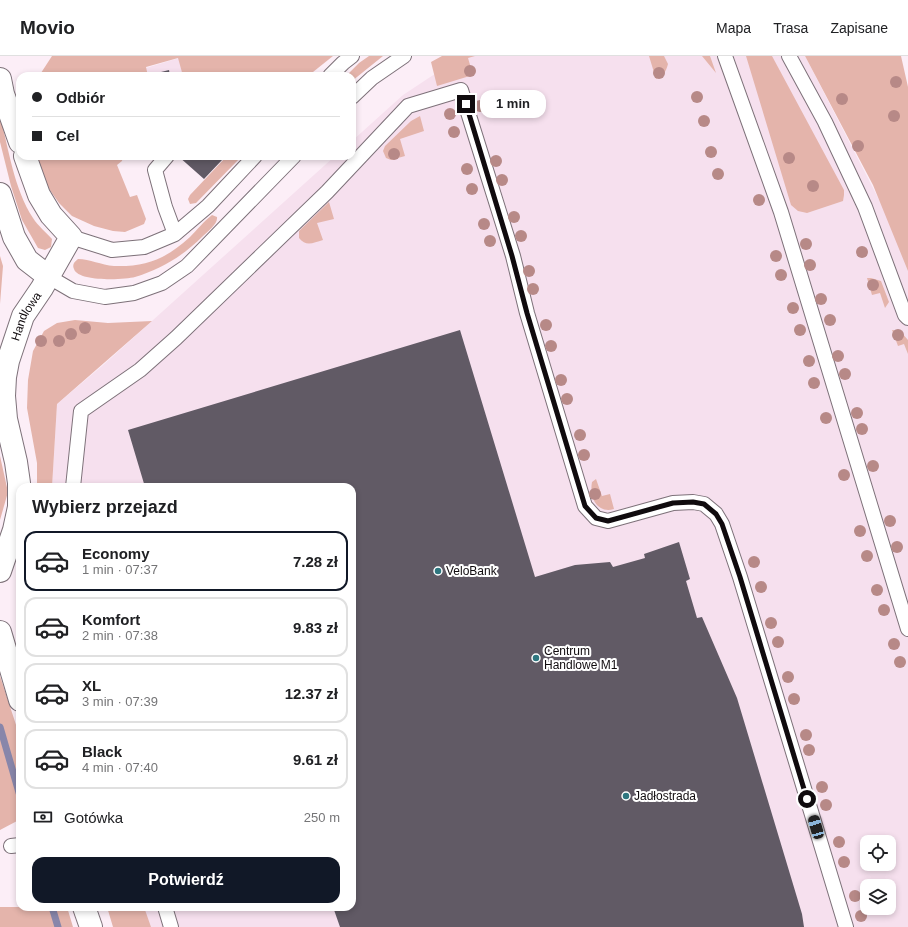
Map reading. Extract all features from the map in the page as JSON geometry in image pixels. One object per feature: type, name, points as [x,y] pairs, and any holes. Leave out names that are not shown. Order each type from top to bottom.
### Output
[{"type":"street","points":[[0,79],[3,94],[16,131]]},
{"type":"street","points":[[26,160],[39,195],[51,215],[71,237]]},
{"type":"street","points":[[0,194],[14,237],[27,260],[48,277]]},
{"type":"street","name":"Handlowa","points":[[19,483],[16,462],[6,420],[4,396],[5,377],[8,362],[23,316],[71,237]]},
{"type":"street","name":"Handlowa","points":[[0,571],[16,521]]},
{"type":"street","points":[[0,632],[16,686]]},
{"type":"street","points":[[85,911],[90,927]]},
{"type":"lane","points":[[334,72],[352,56]]},
{"type":"lane","points":[[356,93],[372,78],[404,56]]},
{"type":"lane","points":[[725,56],[781,212],[908,629]]},
{"type":"lane","points":[[789,56],[825,122],[865,207],[905,315],[908,318]]},
{"type":"lane","points":[[73,483],[80,411],[140,370],[176,338],[327,192],[408,106],[461,90],[512,256],[527,313],[585,506],[596,518],[608,521],[673,503],[693,502],[704,504],[716,514],[722,524],[740,577],[846,927]]},
{"type":"lane","points":[[164,160],[155,170],[165,207],[176,234]]},
{"type":"lane","points":[[71,237],[112,250],[144,247],[176,234],[208,206],[251,160]]},
{"type":"lane","points":[[48,277],[73,291],[105,297],[134,294],[162,283],[187,266],[290,160]]},
{"type":"lane","points":[[165,911],[171,927]]},
{"type":"shaded area","points":[[52,56],[333,56],[313,72],[182,72],[178,58],[146,67],[147,72],[42,72]]},
{"type":"shaded area","points":[[369,56],[383,56],[356,78],[356,72],[350,72]]},
{"type":"shaded area","points":[[442,56],[475,56],[468,58],[473,75],[437,86],[431,62]]},
{"type":"shaded area","points":[[462,56],[805,56],[908,256],[908,927],[149,927],[144,911],[356,911],[356,483],[52,483],[57,404],[102,366],[331,160],[356,160],[356,137],[403,95]]},
{"type":"shaded area","points":[[649,56],[664,56],[668,64],[661,77],[656,79]]},
{"type":"shaded area","points":[[702,56],[710,56],[716,73]]},
{"type":"shaded area","points":[[746,56],[772,56],[844,190],[843,201],[807,213],[798,211],[791,205]]},
{"type":"shaded area","points":[[805,56],[901,56],[908,87],[908,271],[873,185]]},
{"type":"shaded area","points":[[179,58],[182,72],[147,72],[146,68]]},
{"type":"shaded area","points":[[0,116],[13,169],[26,207],[35,221],[52,239],[51,247],[45,250],[38,248],[22,220],[11,186],[0,142]]},
{"type":"shaded area","points":[[420,116],[424,131],[400,139],[405,156],[391,160],[386,158],[383,151],[385,146],[411,121]]},
{"type":"shaded area","points":[[38,160],[122,160],[117,165],[130,197],[137,195],[146,219],[144,224],[125,232],[113,231],[94,226],[72,216],[59,203],[47,186]]},
{"type":"shaded area","points":[[223,160],[238,160],[196,203],[190,204],[188,199]]},
{"type":"shaded area","points":[[329,202],[334,219],[317,223],[323,240],[310,244],[304,243],[299,238],[299,231]]},
{"type":"shaded area","points":[[212,215],[217,217],[216,222],[196,243],[172,261],[145,274],[129,278],[102,279],[84,276],[77,273],[73,268],[75,261],[78,259],[114,266],[136,265],[155,260],[181,245]]},
{"type":"shaded area","points":[[0,256],[3,266],[0,304]]},
{"type":"shaded area","points":[[867,278],[881,281],[889,302],[885,308],[880,293],[872,295]]},
{"type":"shaded area","points":[[75,320],[108,323],[152,321],[57,404],[52,483],[37,483],[37,463],[27,408],[28,380],[33,351],[44,331],[57,323]]},
{"type":"shaded area","points":[[892,330],[900,331],[908,340],[908,354],[904,344],[898,346]]},
{"type":"shaded area","points":[[0,456],[8,492],[0,520]]},
{"type":"shaded area","points":[[596,479],[602,496],[610,494],[614,509],[608,510],[599,507],[593,498],[591,488],[592,482]]},
{"type":"shaded area","points":[[0,676],[16,725],[16,822],[0,830]]},
{"type":"shaded area","points":[[0,907],[16,907],[16,911],[68,911],[73,927],[0,927]]},
{"type":"shaded area","points":[[108,911],[145,911],[151,927],[113,927]]},
{"type":"building","points":[[183,160],[222,160],[204,179]]},
{"type":"building","name":"Centrum Handlowe M1","points":[[460,330],[535,577],[575,565],[610,562],[613,567],[645,558],[644,554],[679,542],[690,579],[686,581],[697,618],[702,617],[737,698],[802,914],[804,927],[340,927],[334,911],[356,911],[356,483],[144,483],[128,430]]},
{"type":"waterway","points":[[0,727],[16,782]]},
{"type":"waterway","points":[[53,911],[58,927]]},
{"type":"place","name":"VeloBank","points":[[438,571]]},
{"type":"place","name":"Centrum Handlowe M1","points":[[536,658]]},
{"type":"place","name":"Jadłostrada","points":[[626,796]]},
{"type":"route","points":[[466,104],[585,506],[596,518],[608,521],[673,503],[693,502],[704,504],[716,514],[722,524],[726,541],[740,577],[807,799]]}]
